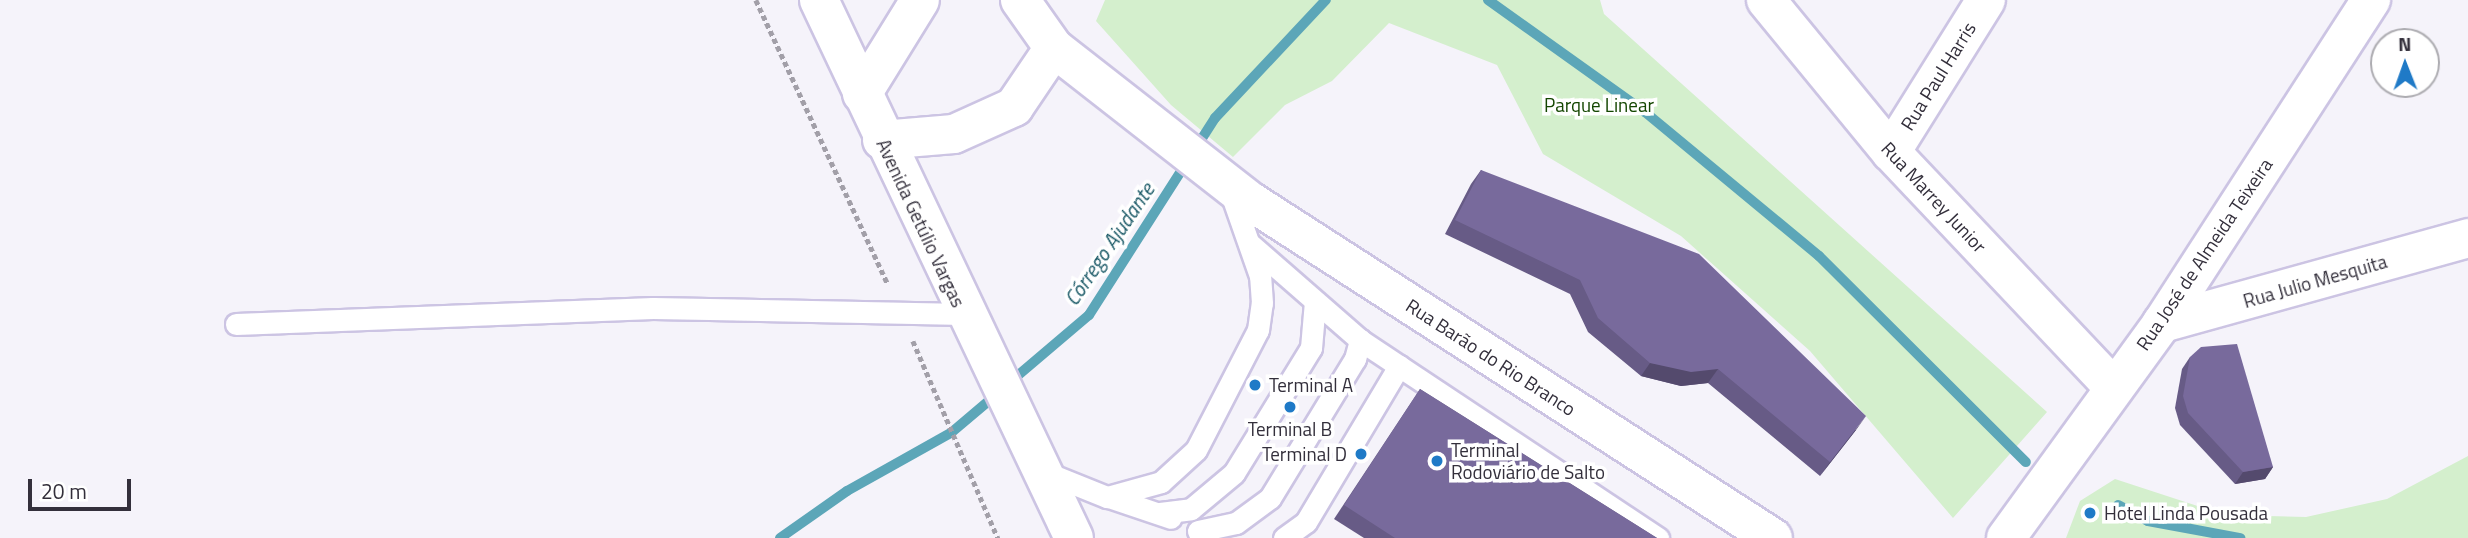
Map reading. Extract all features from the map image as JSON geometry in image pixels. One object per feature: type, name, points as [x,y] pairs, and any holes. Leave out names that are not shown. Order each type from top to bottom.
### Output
[{"type":"main road","name":"Avenida Getúlio Vargas","points":[[819,0],[989,366],[1037,458],[1074,538]]},
{"type":"main road","name":"Rua Marrey Junior","points":[[1766,0],[1891,152],[2112,386]]},
{"type":"main road","name":"Rua Paul Harris","points":[[1891,152],[1986,0]]},
{"type":"main road","name":"Rua José de Almeida Teixeira","points":[[2006,538],[2112,386],[2162,323],[2371,0]]},
{"type":"main road","points":[[862,94],[928,2]]},
{"type":"main road","points":[[1029,17],[1154,127],[1220,176]]},
{"type":"main road","points":[[882,140],[954,134],[1013,107],[1029,17]]},
{"type":"main road","name":"Rua Barão do Rio Branco","points":[[1220,176],[1773,538]]},
{"type":"main road","name":"Rua Julio Mesquita","points":[[2162,323],[2468,238]]},
{"type":"lane","points":[[1107,497],[1161,482],[1196,450],[1258,329],[1262,303],[1250,244],[1220,176]]},
{"type":"lane","points":[[1250,244],[1360,340],[1658,538]]},
{"type":"lane","points":[[1160,513],[1191,509],[1234,473],[1311,348],[1315,300]]},
{"type":"lane","points":[[236,324],[653,308],[965,314]]},
{"type":"lane","points":[[1037,458],[1107,497],[1160,513],[1204,534],[1236,523],[1270,498],[1355,359],[1360,340]]},
{"type":"lane","points":[[1284,538],[1306,522],[1399,366]]},
{"type":"path","points":[[756,0],[900,313],[998,538]]},
{"type":"green space","name":"Parque Linear","points":[[1105,0],[1600,0],[1604,14],[2047,412],[1953,518],[1810,351],[1681,236],[1543,154],[1497,65],[1389,23],[1332,81],[1285,105],[1233,157],[1171,105],[1096,21]]},
{"type":"green space","points":[[2468,456],[2468,538],[2066,538],[2080,501],[2115,479],[2225,515],[2306,517],[2387,499]]},
{"type":"building","points":[[1481,170],[1699,254],[1866,416],[1830,462],[1718,369],[1691,372],[1650,363],[1598,318],[1580,280],[1455,220]]},
{"type":"building","points":[[2237,344],[2273,467],[2243,472],[2188,413],[2183,396],[2190,357],[2201,347]]},
{"type":"building","name":"Terminal Rodoviário de Salto","points":[[1420,389],[1657,538],[1395,538],[1344,505]]},
{"type":"waterway","name":"Córrego Ajudante","points":[[1009,383],[1089,315],[1215,118],[1326,0]]},
{"type":"waterway","points":[[1488,0],[1645,112],[1819,256],[2026,462]]},
{"type":"waterway","name":"Córrego Ajudante","points":[[780,538],[847,491],[952,432],[997,394]]},
{"type":"waterway","points":[[2118,505],[2148,521],[2240,538]]},
{"type":"place","name":"Terminal A","points":[[1255,385]]},
{"type":"place","name":"Terminal B","points":[[1290,407]]},
{"type":"place","name":"Terminal D","points":[[1361,454]]},
{"type":"place","name":"Terminal Rodoviário de Salto","points":[[1437,461]]},
{"type":"place","name":"Hotel Linda Pousada","points":[[2090,513]]}]
